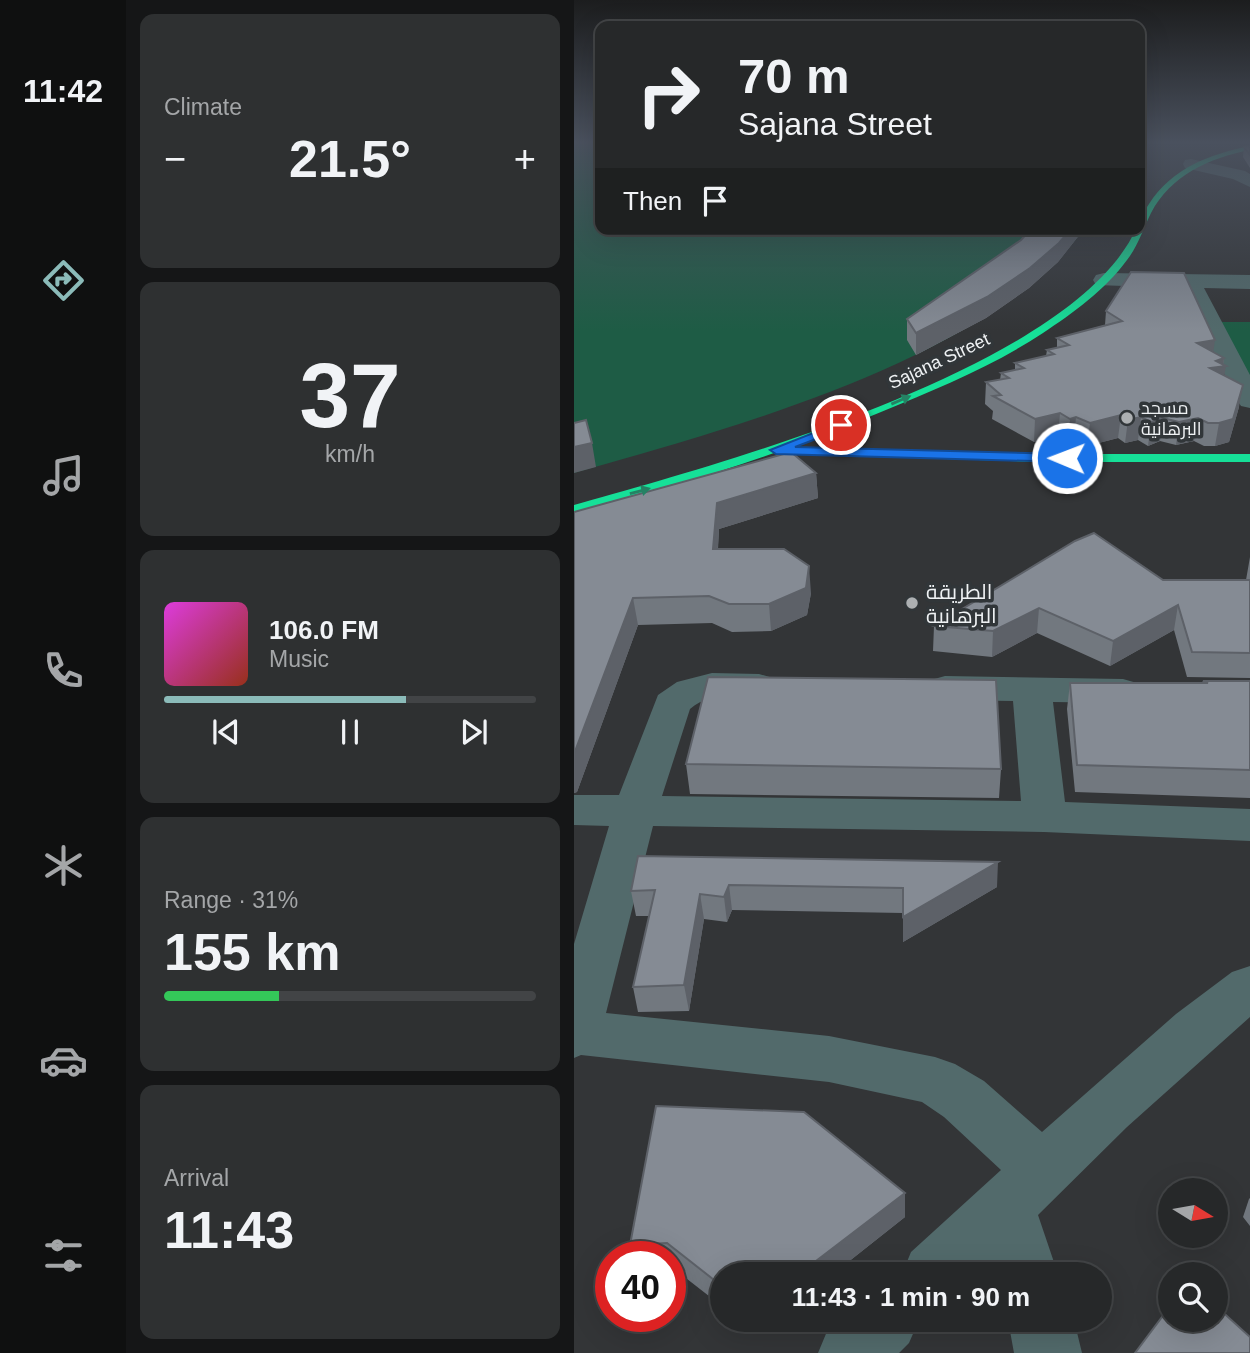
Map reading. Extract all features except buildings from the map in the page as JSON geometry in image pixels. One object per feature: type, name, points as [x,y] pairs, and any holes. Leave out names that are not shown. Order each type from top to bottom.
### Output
[{"type":"main road","name":"Sajana Street","points":[[1145,222],[1154,205]]},
{"type":"main road","name":"Sajana Street","points":[[574,509],[776,450],[863,417],[1005,352],[1045,327],[1104,280],[1130,249],[1138,235]]},
{"type":"main road","points":[[574,493],[738,444],[808,418]]},
{"type":"main road","points":[[738,444],[776,450],[1041,458],[1250,458]]},
{"type":"street","points":[[1104,280],[1250,282]]},
{"type":"street","points":[[1190,282],[1250,400]]},
{"type":"street","points":[[800,686],[704,685],[683,692],[672,704],[635,812],[574,1034],[829,1059],[935,1081],[964,1099],[1023,1188],[1026,1262]]},
{"type":"street","points":[[909,688],[1155,691]]},
{"type":"street","points":[[1032,689],[1044,817]]},
{"type":"street","points":[[574,810],[1044,817],[1250,825]]},
{"type":"street","points":[[946,1262],[1195,1030],[1250,987]]},
{"type":"street","points":[[852,1353],[874,1332]]},
{"type":"street","points":[[1044,1332],[1048,1353]]},
{"type":"green space","points":[[574,205],[595,205],[595,235],[1078,235],[1040,276],[985,317],[920,353],[850,384],[777,411],[574,473]]},
{"type":"green space","points":[[1217,322],[1250,322],[1250,384]]},
{"type":"traffic: fast","points":[[1145,217],[1152,205]]},
{"type":"traffic: fast","points":[[574,509],[698,473],[820,432],[925,390],[995,357],[1039,331],[1081,301],[1119,265],[1137,235]]},
{"type":"traffic: fast","points":[[792,451],[1041,458],[1250,458]]},
{"type":"place","name":"مسجد البرهانية","points":[[1127,418]]},
{"type":"place","name":"الطريقة البرهانية","points":[[912,603]]},
{"type":"route","points":[[841,425],[776,450],[1067,458]]}]
